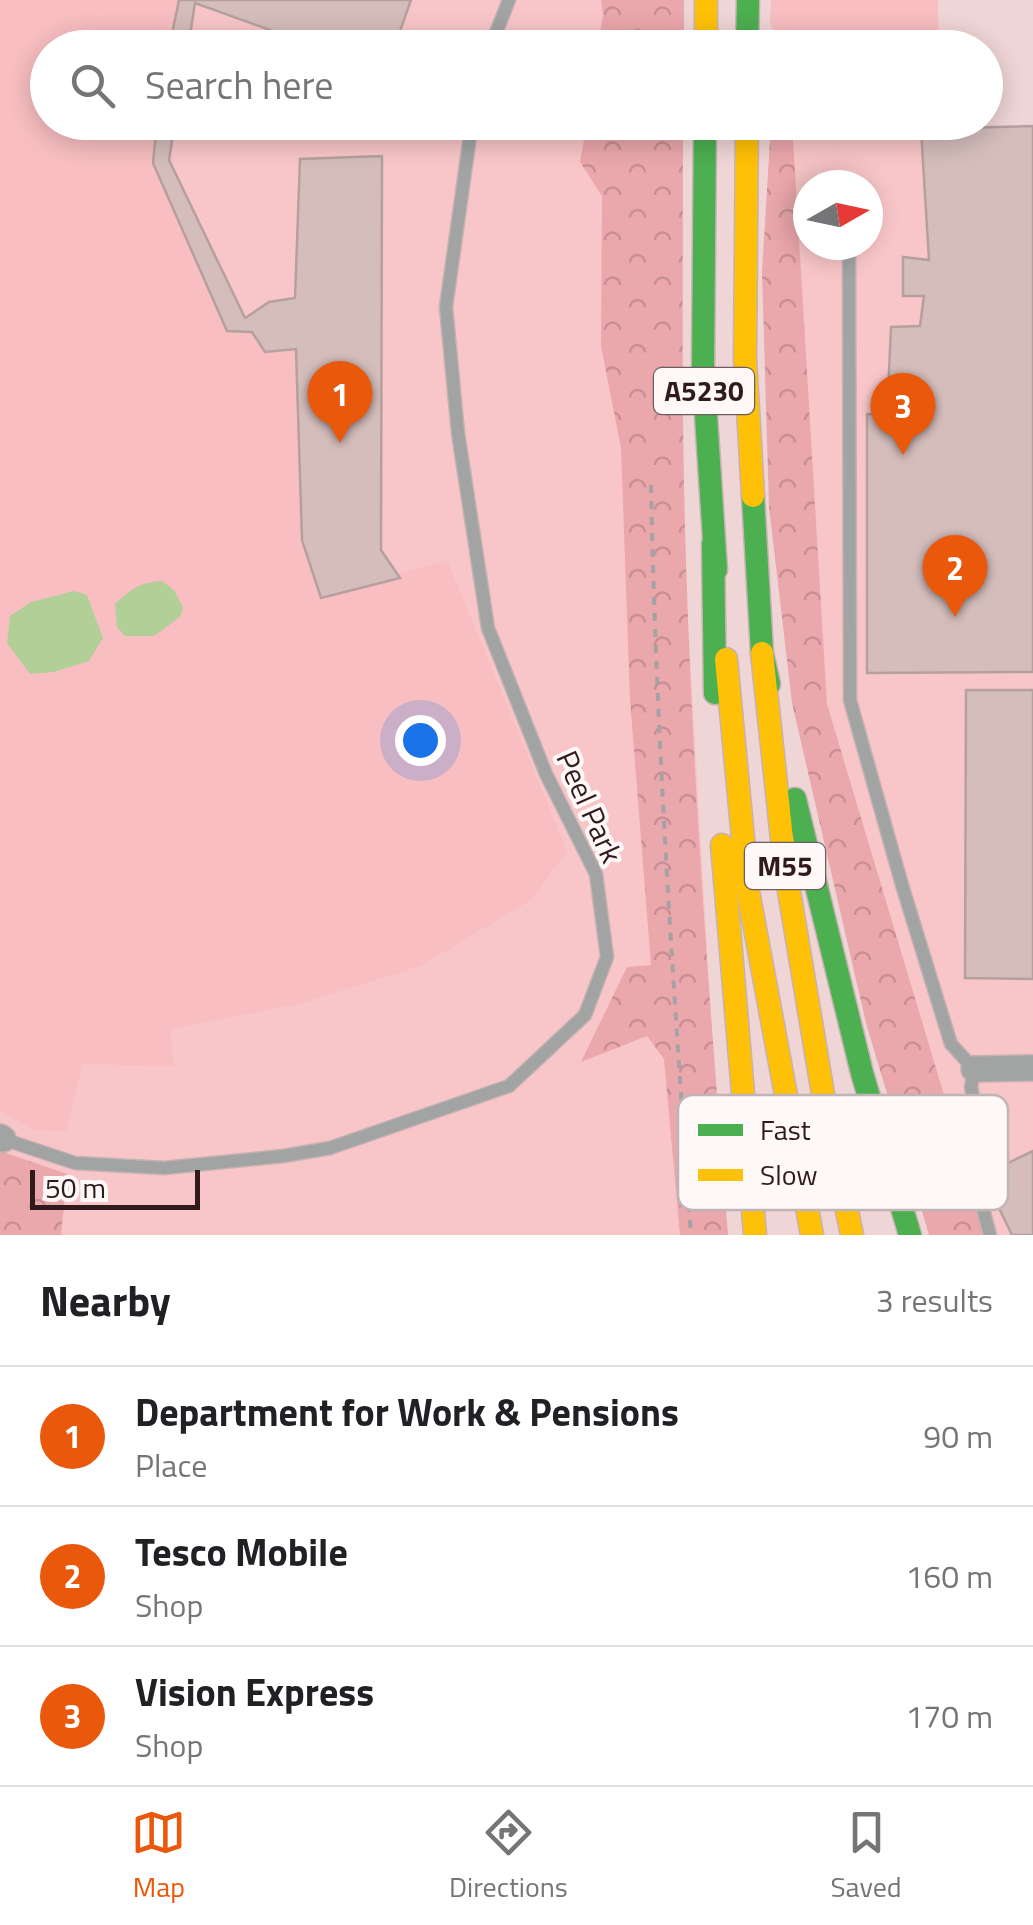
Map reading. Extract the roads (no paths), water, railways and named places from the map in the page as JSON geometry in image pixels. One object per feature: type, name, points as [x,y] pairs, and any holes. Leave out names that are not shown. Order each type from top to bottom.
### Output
[{"type":"main road","points":[[706,0],[706,30]]},
{"type":"main road","points":[[747,30],[748,0]]},
{"type":"main road","name":"A5230","points":[[705,140],[702,370],[713,544],[726,659]]},
{"type":"main road","name":"A5230","points":[[747,140],[745,358],[762,653]]},
{"type":"main road","points":[[713,544],[718,784],[743,1095]]},
{"type":"main road","points":[[762,653],[818,899],[868,1095]]},
{"type":"main road","name":"M55","points":[[762,653],[788,886],[823,1095]]},
{"type":"main road","name":"M55","points":[[726,659],[748,891],[786,1095]]},
{"type":"main road","points":[[753,1210],[755,1235]]},
{"type":"main road","name":"M55","points":[[807,1210],[812,1235]]},
{"type":"main road","name":"M55","points":[[847,1210],[852,1235]]},
{"type":"main road","points":[[902,1210],[910,1235]]},
{"type":"street","points":[[974,1069],[1033,1068]]},
{"type":"lane","points":[[498,30],[510,0]]},
{"type":"lane","name":"Peel Park","points":[[1,1138],[75,1163],[164,1168],[330,1148],[510,1086],[585,1015],[607,957],[596,874],[546,774],[488,628],[458,433],[446,306],[469,140]]},
{"type":"lane","points":[[849,260],[850,700],[951,1044],[974,1069],[973,1095]]},
{"type":"lane","points":[[983,1210],[990,1235]]},
{"type":"place","name":"Department for Work & Pensions","points":[[340,443]]},
{"type":"place","name":"Vision Express","points":[[903,455]]},
{"type":"place","name":"Tesco Mobile","points":[[955,617]]}]
